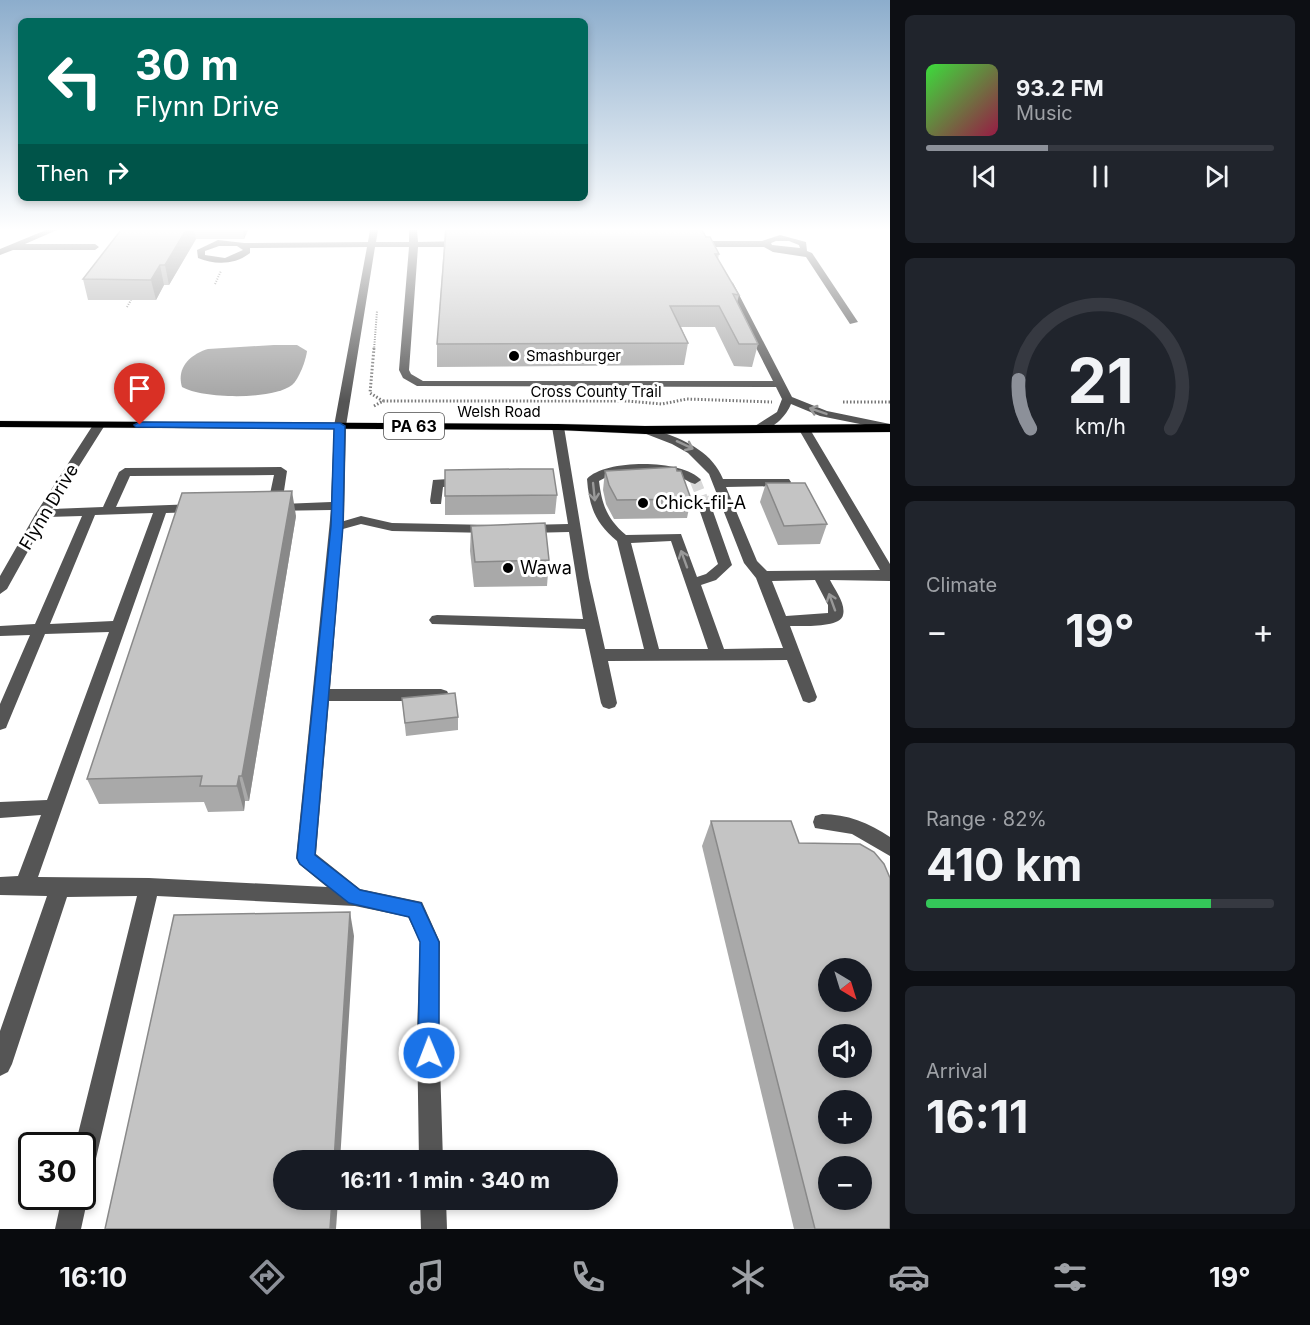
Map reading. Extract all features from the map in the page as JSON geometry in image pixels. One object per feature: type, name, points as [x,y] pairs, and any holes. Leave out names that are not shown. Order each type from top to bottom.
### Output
[{"type":"main road","name":"Welsh Road","points":[[0,424],[558,427],[645,430],[890,428]]},
{"type":"street","points":[[355,897],[306,858],[341,527],[338,507],[340,426],[364,287]]},
{"type":"street","points":[[411,287],[404,370],[407,376],[421,384],[781,384]]},
{"type":"street","points":[[729,287],[788,400],[824,414],[890,428]]},
{"type":"street","points":[[830,287],[853,322]]},
{"type":"street","points":[[759,428],[782,414],[788,400]]},
{"type":"street","name":"Flynn Drive","points":[[0,589],[42,513],[99,425]]},
{"type":"street","points":[[558,427],[562,482],[575,528],[609,703]]},
{"type":"street","points":[[804,428],[890,576]]},
{"type":"street","points":[[645,430],[697,451],[707,461],[719,483],[751,563],[763,576],[809,697]]},
{"type":"street","points":[[695,480],[691,475],[667,470],[628,469],[599,473],[593,478],[596,503],[604,525],[623,539],[676,537],[718,654]]},
{"type":"street","points":[[108,511],[125,472],[281,471],[269,508],[338,507]]},
{"type":"street","points":[[436,501],[437,483],[475,482]]},
{"type":"street","points":[[719,483],[785,482]]},
{"type":"street","points":[[693,584],[711,577],[725,565],[704,504]]},
{"type":"street","points":[[42,513],[207,508]]},
{"type":"street","points":[[25,885],[161,509]]},
{"type":"street","points":[[0,723],[90,512]]},
{"type":"street","points":[[341,527],[358,532],[392,527],[575,528]]},
{"type":"street","points":[[623,539],[653,655]]},
{"type":"street","points":[[780,621],[826,620],[836,616],[835,605],[820,575]]},
{"type":"street","points":[[763,576],[890,576]]},
{"type":"street","points":[[437,620],[592,624]]},
{"type":"street","points":[[0,631],[120,626]]},
{"type":"street","points":[[599,655],[793,654]]},
{"type":"street","points":[[322,695],[441,695]]},
{"type":"street","points":[[0,810],[53,807]]},
{"type":"street","points":[[822,822],[836,821],[852,826],[870,834],[890,849]]},
{"type":"street","points":[[0,886],[149,887],[355,897],[415,909],[430,942],[428,1032],[431,1150]]},
{"type":"street","points":[[90,1132],[149,887]]},
{"type":"street","points":[[0,1064],[60,888]]},
{"type":"street","points":[[68,1229],[72,1210]]},
{"type":"street","points":[[433,1210],[434,1229]]},
{"type":"path","points":[[127,307],[131,300]]},
{"type":"path","points":[[377,307],[370,393],[383,401]]},
{"type":"path","name":"Cross County Trail","points":[[374,406],[383,401],[627,401],[662,404],[697,399],[788,400]]},
{"type":"path","points":[[832,402],[890,402]]},
{"type":"shaded area","points":[[297,345],[307,351],[297,378],[292,385],[283,390],[254,395],[221,396],[182,387],[181,373],[186,362],[202,351]]},
{"type":"building","points":[[441,287],[735,287],[739,295],[733,294],[758,344],[739,344],[719,306],[670,306],[688,343],[437,344]]},
{"type":"building","points":[[676,467],[677,471],[681,471],[691,499],[617,500],[605,471]]},
{"type":"building","points":[[553,469],[557,495],[445,496],[445,470]]},
{"type":"building","points":[[766,483],[805,483],[827,524],[784,526]]},
{"type":"building","points":[[292,491],[242,776],[239,776],[237,786],[200,786],[202,776],[87,779],[182,493]]},
{"type":"building","points":[[545,523],[549,560],[475,562],[471,526]]},
{"type":"building","points":[[455,693],[458,717],[405,723],[402,698]]},
{"type":"building","points":[[711,821],[791,821],[799,843],[860,844],[874,852],[884,864],[890,878],[890,1229],[815,1229]]},
{"type":"building","points":[[350,912],[335,1150],[273,1150],[273,1210],[331,1210],[330,1229],[105,1229],[174,915]]},
{"type":"tunnel","points":[[695,480],[703,500]]},
{"type":"tunnel","points":[[702,498],[704,503]]},
{"type":"place","name":"Smashburger","points":[[514,356]]},
{"type":"place","name":"Chick-fil-A","points":[[643,503]]},
{"type":"place","name":"Wawa","points":[[508,568]]},
{"type":"route","points":[[140,425],[340,426],[337,526],[306,858],[355,897],[415,909],[430,942],[429,1053]]}]
